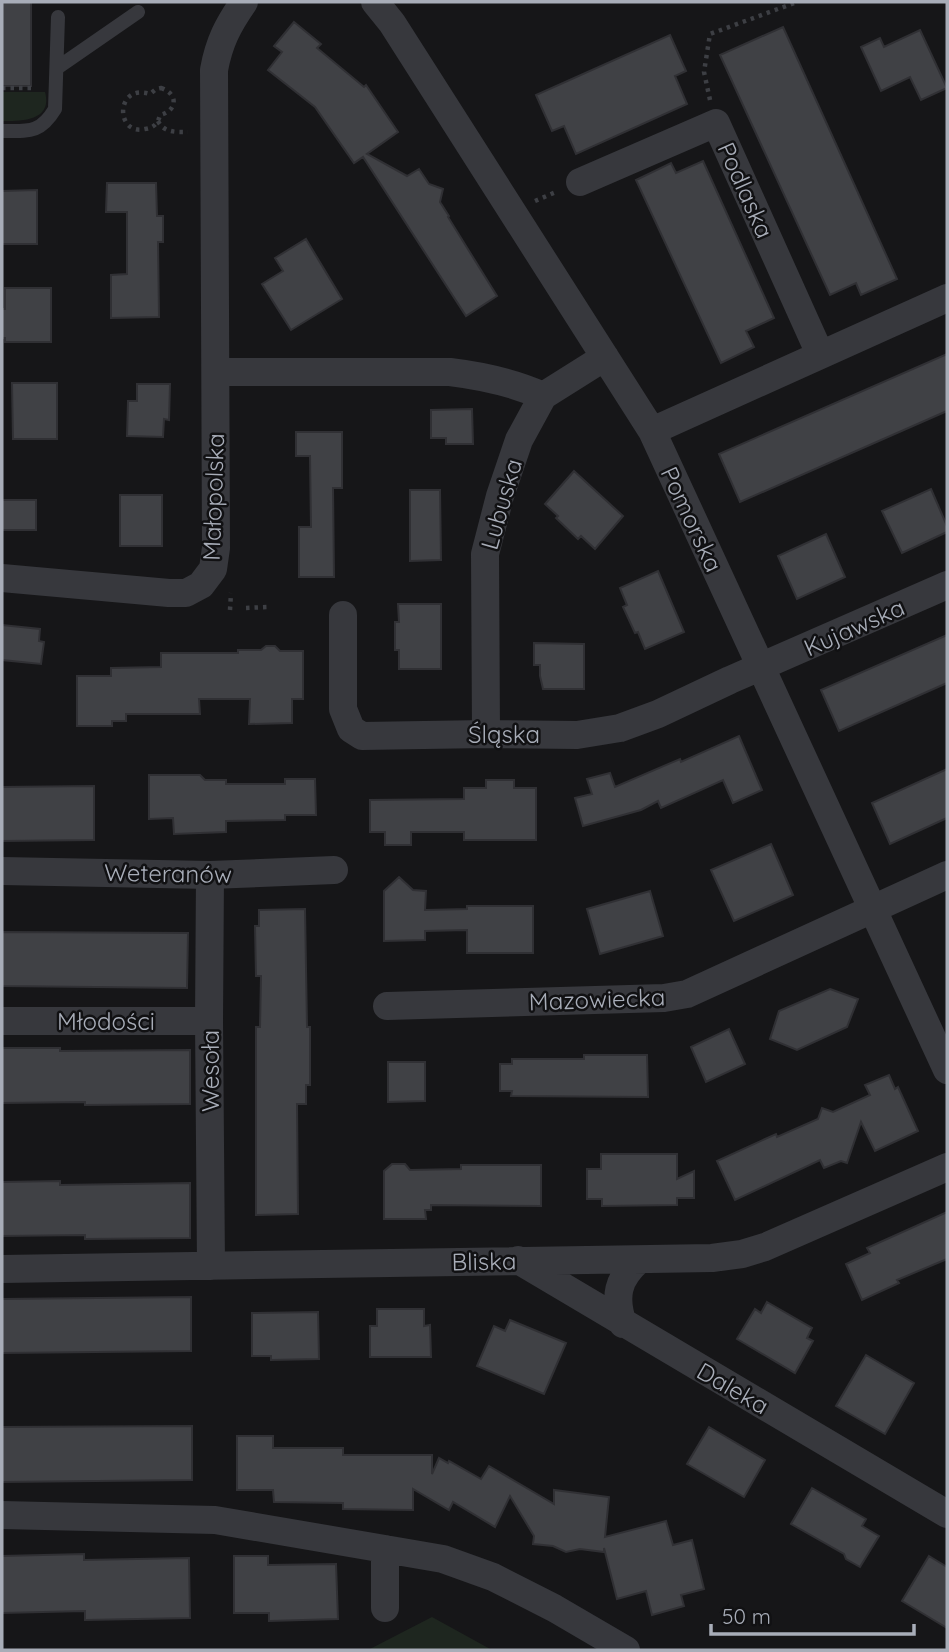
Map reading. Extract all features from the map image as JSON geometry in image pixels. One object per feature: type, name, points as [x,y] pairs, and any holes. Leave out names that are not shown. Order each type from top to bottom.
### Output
[{"type":"street","name":"Małopolska","points":[[2,578],[186,593],[201,585],[213,569],[216,548],[214,70],[218,48],[228,26],[244,2]]},
{"type":"street","name":"Pomorska","points":[[375,2],[392,23],[652,431],[947,1070]]},
{"type":"street","name":"Podlaska","points":[[580,182],[716,123],[820,354]]},
{"type":"street","points":[[652,431],[947,298]]},
{"type":"street","name":"Lubuska","points":[[486,734],[485,554],[500,496],[519,440],[543,397],[606,357]]},
{"type":"street","points":[[216,372],[450,372],[485,376],[543,397]]},
{"type":"street","name":"Kujawska","points":[[761,668],[947,585]]},
{"type":"street","name":"Śląska","points":[[343,615],[343,709],[351,729],[362,736],[577,735],[620,728],[761,668]]},
{"type":"street","name":"Weteranów","points":[[2,871],[210,875],[334,870]]},
{"type":"street","name":"Wesoła","points":[[210,875],[211,1266]]},
{"type":"street","name":"Mazowiecka","points":[[387,1006],[664,998],[687,994],[947,875]]},
{"type":"street","name":"Młodości","points":[[2,1021],[209,1021]]},
{"type":"street","name":"Bliska","points":[[2,1269],[712,1258],[742,1254],[765,1247],[947,1167]]},
{"type":"street","name":"Daleka","points":[[519,1260],[947,1514]]},
{"type":"street","points":[[623,1324],[617,1303],[619,1289],[624,1275],[639,1260]]},
{"type":"street","points":[[2,1516],[215,1520],[443,1559],[493,1577],[554,1608],[626,1650]]},
{"type":"street","points":[[385,1549],[385,1608]]},
{"type":"lane","points":[[57,68],[138,12]]},
{"type":"lane","points":[[2,131],[30,131],[39,128],[48,121],[55,109],[58,17]]},
{"type":"path","points":[[716,123],[704,72],[710,34],[797,2]]},
{"type":"path","points":[[2,89],[57,88]]},
{"type":"path","points":[[156,89],[167,90],[171,94],[173,104],[167,113],[160,115],[158,121],[149,128],[134,129],[123,117],[124,102],[134,93],[150,94],[156,89]]},
{"type":"path","points":[[158,121],[163,128],[172,132],[199,132]]},
{"type":"path","points":[[246,608],[267,607]]},
{"type":"shaded area","points":[[2,92],[45,92],[44,109],[34,117],[2,121]]},
{"type":"shaded area","points":[[432,1617],[492,1650],[368,1650]]},
{"type":"building","points":[[2,2],[31,2],[31,86],[2,86]]},
{"type":"building","points":[[294,22],[321,44],[317,48],[364,87],[366,85],[398,132],[367,154],[407,176],[419,169],[429,184],[443,189],[440,202],[497,296],[466,316],[363,157],[354,163],[315,107],[268,70],[282,52],[274,46]]},
{"type":"building","points":[[783,27],[897,279],[861,295],[856,283],[830,295],[720,55]]},
{"type":"building","points":[[920,30],[947,88],[921,100],[910,77],[881,91],[861,47],[880,38],[884,47]]},
{"type":"building","points":[[670,35],[686,71],[675,76],[687,104],[576,154],[564,126],[552,131],[536,95]]},
{"type":"building","points":[[703,161],[774,318],[746,331],[754,347],[721,363],[636,180],[671,163],[676,173]]},
{"type":"building","points":[[107,183],[156,183],[157,216],[163,216],[163,242],[158,242],[159,317],[111,318],[111,275],[127,274],[127,212],[106,212]]},
{"type":"building","points":[[37,190],[37,244],[2,244],[2,191]]},
{"type":"building","points":[[306,239],[342,299],[291,330],[262,284],[283,271],[275,258]]},
{"type":"building","points":[[5,288],[51,288],[51,342],[5,342],[5,338],[2,338],[2,309],[5,309]]},
{"type":"building","points":[[947,354],[947,411],[740,502],[719,454]]},
{"type":"building","points":[[12,383],[57,383],[57,439],[13,439]]},
{"type":"building","points":[[137,384],[170,384],[169,420],[164,419],[163,437],[127,436],[128,401],[137,401]]},
{"type":"building","points":[[472,409],[473,444],[446,444],[446,438],[431,438],[431,410]]},
{"type":"building","points":[[296,432],[342,432],[342,488],[333,488],[334,577],[299,577],[299,527],[311,527],[310,456],[296,456]]},
{"type":"building","points":[[574,471],[623,516],[595,549],[581,536],[578,539],[545,504]]},
{"type":"building","points":[[931,489],[947,532],[902,553],[882,511]]},
{"type":"building","points":[[410,490],[440,490],[441,560],[410,561]]},
{"type":"building","points":[[120,495],[162,495],[162,546],[120,546]]},
{"type":"building","points":[[2,500],[36,500],[36,530],[2,530]]},
{"type":"building","points":[[826,534],[845,577],[797,599],[778,556]]},
{"type":"building","points":[[658,571],[684,632],[645,649],[623,607],[627,605],[620,588]]},
{"type":"building","points":[[398,604],[441,604],[441,669],[399,669],[399,650],[395,650],[395,622],[399,622]]},
{"type":"building","points":[[2,625],[40,629],[39,641],[44,642],[41,664],[2,660]]},
{"type":"building","points":[[947,635],[947,683],[839,731],[821,690]]},
{"type":"building","points":[[534,643],[584,644],[584,689],[543,689],[540,665],[534,665]]},
{"type":"building","points":[[266,646],[275,646],[280,651],[303,651],[303,699],[292,699],[292,723],[249,724],[250,699],[199,699],[200,714],[126,714],[126,721],[112,721],[112,726],[77,726],[77,676],[111,676],[111,668],[161,667],[161,653],[238,653],[238,650],[261,650]]},
{"type":"building","points":[[739,736],[762,790],[733,803],[723,780],[661,808],[658,801],[641,810],[583,826],[575,798],[592,794],[587,779],[610,773],[615,787]]},
{"type":"building","points":[[947,769],[947,818],[890,844],[872,803]]},
{"type":"building","points":[[149,775],[200,775],[205,780],[226,780],[226,784],[285,784],[285,779],[315,779],[316,815],[285,815],[285,820],[226,821],[226,832],[174,834],[173,818],[149,819]]},
{"type":"building","points":[[486,780],[514,780],[514,788],[536,788],[536,840],[464,840],[464,832],[411,832],[411,845],[385,845],[385,832],[370,832],[370,800],[464,799],[464,788],[486,788]]},
{"type":"building","points":[[94,786],[94,840],[2,841],[2,787]]},
{"type":"building","points":[[771,844],[793,895],[734,921],[711,870]]},
{"type":"building","points":[[399,877],[413,890],[426,891],[425,910],[467,909],[467,906],[533,906],[533,953],[467,953],[467,930],[425,931],[425,940],[384,941],[384,891]]},
{"type":"building","points":[[650,891],[663,936],[600,954],[587,909]]},
{"type":"building","points":[[305,909],[310,1085],[306,1085],[306,1104],[297,1104],[298,1214],[256,1215],[256,1027],[260,1027],[261,976],[256,976],[255,926],[259,926],[259,910]]},
{"type":"building","points":[[2,932],[188,933],[187,988],[2,986]]},
{"type":"building","points":[[830,989],[858,999],[847,1027],[797,1050],[770,1039],[779,1011]]},
{"type":"building","points":[[729,1029],[745,1064],[706,1082],[691,1047]]},
{"type":"building","points":[[2,1048],[60,1048],[60,1051],[190,1050],[190,1104],[2,1103]]},
{"type":"building","points":[[584,1055],[647,1055],[648,1097],[511,1096],[512,1091],[500,1091],[500,1064],[512,1064],[512,1059],[584,1059]]},
{"type":"building","points":[[388,1062],[425,1062],[425,1101],[388,1102]]},
{"type":"building","points":[[889,1075],[895,1089],[898,1087],[918,1131],[875,1151],[861,1122],[847,1163],[841,1161],[824,1168],[820,1160],[735,1200],[717,1161],[776,1134],[777,1137],[818,1119],[822,1108],[833,1112],[870,1095],[865,1085]]},
{"type":"building","points":[[601,1154],[677,1154],[677,1179],[694,1171],[694,1198],[677,1198],[677,1205],[602,1206],[602,1199],[587,1199],[587,1169],[601,1169]]},
{"type":"building","points":[[392,1164],[405,1164],[410,1170],[461,1169],[461,1165],[541,1165],[541,1206],[431,1205],[431,1210],[425,1210],[426,1219],[384,1219],[384,1171]]},
{"type":"building","points":[[60,1181],[60,1185],[190,1183],[190,1238],[85,1239],[85,1235],[2,1236],[2,1182]]},
{"type":"building","points":[[947,1212],[947,1259],[897,1280],[899,1283],[862,1300],[846,1264],[870,1253],[867,1248]]},
{"type":"building","points":[[191,1297],[191,1351],[2,1353],[2,1299]]},
{"type":"building","points":[[767,1302],[812,1328],[807,1338],[813,1341],[795,1373],[737,1339],[755,1309],[761,1313]]},
{"type":"building","points":[[377,1309],[424,1309],[424,1326],[430,1325],[431,1357],[370,1357],[370,1326],[377,1326]]},
{"type":"building","points":[[318,1312],[319,1359],[271,1360],[271,1356],[252,1356],[252,1313]]},
{"type":"building","points":[[510,1320],[566,1343],[544,1394],[477,1366],[494,1326],[505,1331]]},
{"type":"building","points":[[866,1355],[914,1383],[885,1434],[836,1406]]},
{"type":"building","points":[[192,1426],[192,1480],[2,1482],[2,1427]]},
{"type":"building","points":[[709,1427],[765,1460],[744,1497],[687,1464]]},
{"type":"building","points":[[237,1436],[273,1436],[273,1448],[343,1448],[343,1455],[432,1455],[432,1474],[439,1458],[481,1479],[489,1466],[554,1504],[554,1490],[609,1497],[605,1537],[666,1521],[673,1545],[692,1540],[704,1589],[681,1595],[684,1606],[652,1615],[646,1591],[617,1599],[604,1548],[604,1552],[580,1549],[566,1552],[553,1546],[533,1544],[534,1536],[510,1496],[495,1527],[453,1502],[449,1510],[413,1489],[413,1510],[343,1509],[343,1503],[274,1502],[273,1490],[237,1490]]},
{"type":"building","points":[[812,1488],[866,1519],[862,1526],[879,1536],[860,1567],[846,1559],[844,1554],[791,1524]]},
{"type":"building","points":[[84,1554],[84,1560],[189,1558],[190,1618],[85,1620],[85,1611],[2,1613],[2,1556]]},
{"type":"building","points":[[234,1556],[268,1556],[268,1565],[336,1564],[338,1619],[269,1621],[269,1613],[234,1613]]},
{"type":"building","points":[[929,1556],[947,1567],[947,1628],[902,1601]]}]
